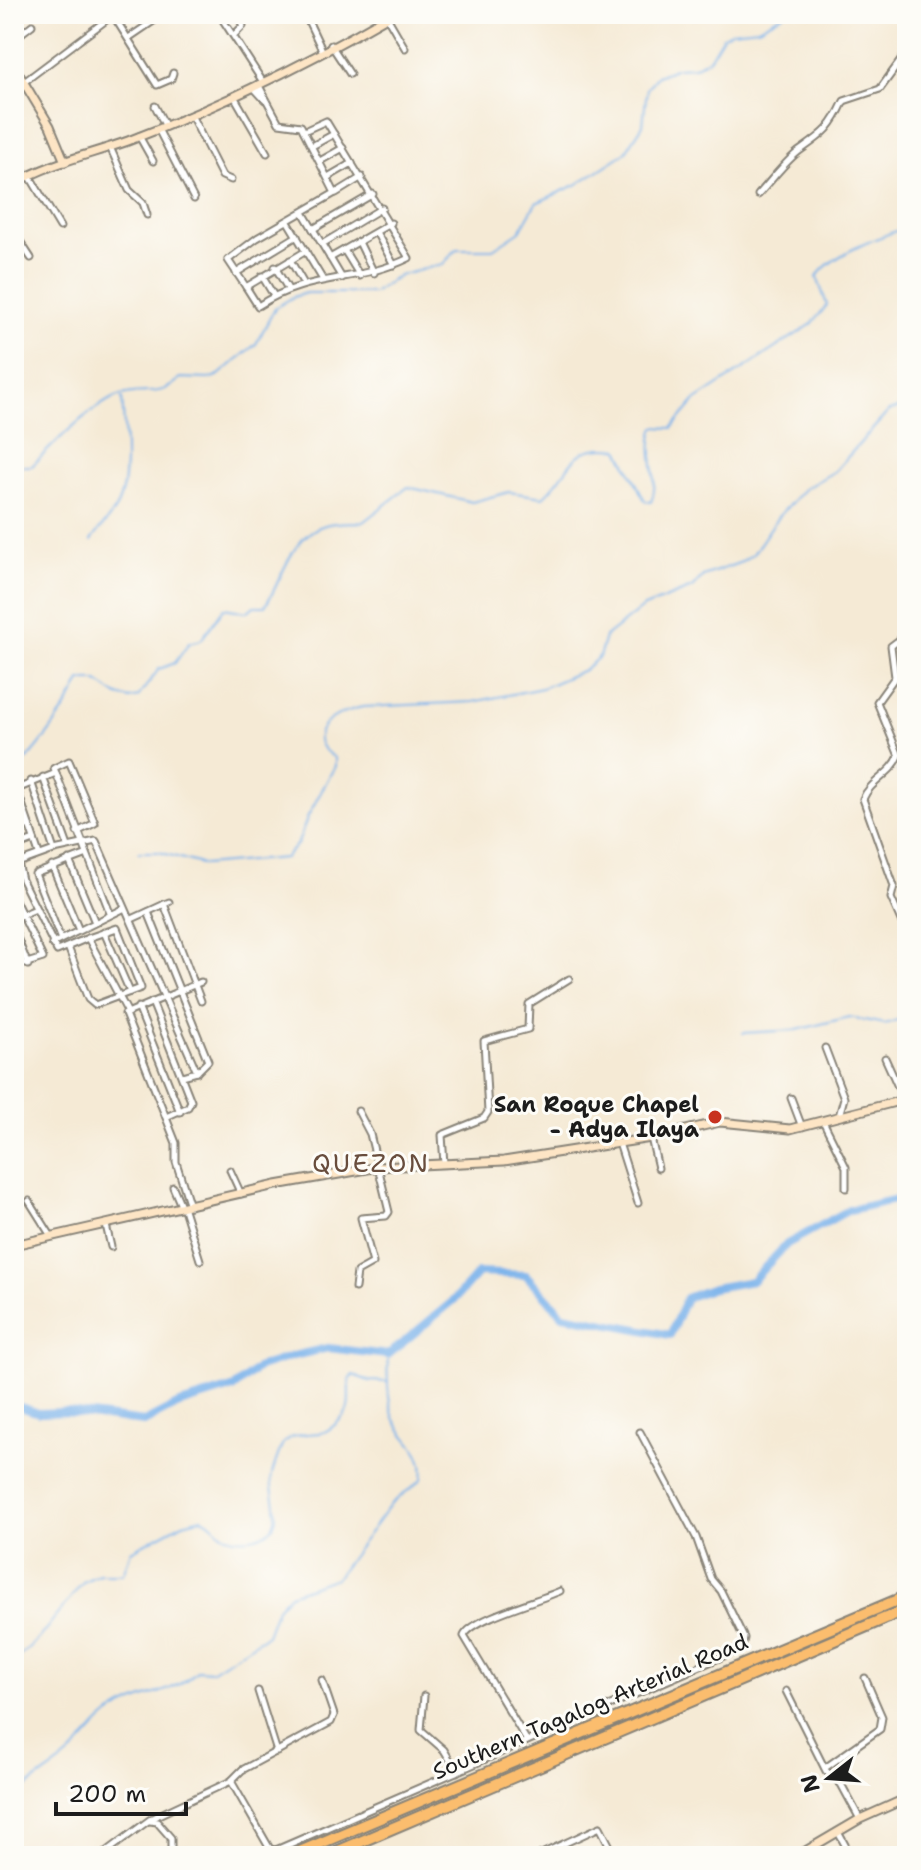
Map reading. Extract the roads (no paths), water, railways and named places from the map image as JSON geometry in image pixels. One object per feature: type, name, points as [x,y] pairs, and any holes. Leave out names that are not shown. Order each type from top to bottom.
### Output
[{"type":"highway","name":"Southern Tagalog Arterial Road","points":[[290,1856],[907,1596]]},
{"type":"highway","name":"Southern Tagalog Arterial Road","points":[[327,1856],[907,1609]]},
{"type":"street","points":[[24,82],[114,14],[157,85],[171,79],[173,73]]},
{"type":"street","points":[[219,14],[235,34],[256,72],[258,86],[280,124],[300,125],[335,193]]},
{"type":"street","points":[[235,34],[243,26],[237,14]]},
{"type":"street","points":[[305,14],[322,50]]},
{"type":"street","points":[[15,181],[139,136],[258,86],[386,16],[405,48]]},
{"type":"street","points":[[130,37],[155,20]]},
{"type":"street","points":[[14,39],[32,25]]},
{"type":"street","points":[[331,45],[350,74]]},
{"type":"street","points":[[758,195],[798,153],[820,139],[840,115],[844,101],[880,89],[907,52]]},
{"type":"street","points":[[14,66],[65,162]]},
{"type":"street","points":[[233,95],[267,153]]},
{"type":"street","points":[[155,106],[194,199]]},
{"type":"street","points":[[190,114],[222,176],[231,180]]},
{"type":"street","points":[[304,131],[325,119],[382,208],[409,258],[374,274],[323,280],[288,289],[258,306],[226,259],[362,177]]},
{"type":"street","points":[[312,146],[334,134]]},
{"type":"street","points":[[139,136],[153,161]]},
{"type":"street","points":[[109,146],[129,190],[143,203],[147,215]]},
{"type":"street","points":[[320,161],[343,148]]},
{"type":"street","points":[[328,177],[352,163]]},
{"type":"street","points":[[29,175],[60,227]]},
{"type":"street","points":[[313,229],[373,194]]},
{"type":"street","points":[[322,244],[382,208]]},
{"type":"street","points":[[304,214],[342,278]]},
{"type":"street","points":[[288,222],[323,280]]},
{"type":"street","points":[[330,258],[391,223]]},
{"type":"street","points":[[14,232],[31,258]]},
{"type":"street","points":[[376,232],[394,265]]},
{"type":"street","points":[[236,273],[297,236]]},
{"type":"street","points":[[359,242],[374,274]]},
{"type":"street","points":[[344,250],[360,276]]},
{"type":"street","points":[[246,287],[306,251]]},
{"type":"street","points":[[290,260],[304,284]]},
{"type":"street","points":[[275,267],[288,289]]},
{"type":"street","points":[[262,276],[274,296]]},
{"type":"street","points":[[907,634],[891,646],[895,677],[877,702],[899,756],[863,799],[894,886],[891,898],[907,934]]},
{"type":"street","points":[[77,832],[95,826],[95,823],[71,763],[56,765],[80,842],[110,913]]},
{"type":"street","points":[[39,854],[16,796],[18,787],[56,773]]},
{"type":"street","points":[[43,777],[68,846]]},
{"type":"street","points":[[31,781],[54,850]]},
{"type":"street","points":[[14,816],[24,811]]},
{"type":"street","points":[[14,831],[29,825]]},
{"type":"street","points":[[18,846],[34,840]]},
{"type":"street","points":[[57,951],[16,864],[80,842],[96,841],[123,909],[132,919],[197,1072]]},
{"type":"street","points":[[60,937],[35,874],[85,855]]},
{"type":"street","points":[[69,860],[94,920]]},
{"type":"street","points":[[52,866],[78,928]]},
{"type":"street","points":[[14,898],[43,958]]},
{"type":"street","points":[[132,919],[166,903],[198,983],[201,1001]]},
{"type":"street","points":[[14,918],[36,909]]},
{"type":"street","points":[[52,944],[94,920],[123,909]]},
{"type":"street","points":[[148,912],[208,1061],[197,1072],[182,1076]]},
{"type":"street","points":[[14,969],[28,965],[57,951],[88,938],[117,928],[142,985],[95,1005],[68,947]]},
{"type":"street","points":[[14,930],[28,965]]},
{"type":"street","points":[[104,932],[130,992]]},
{"type":"street","points":[[88,938],[127,1011],[176,1143],[176,1162],[185,1208],[200,1260]]},
{"type":"street","points":[[444,1164],[442,1135],[484,1118],[488,1112],[484,1041],[528,1029],[529,1004],[569,979]]},
{"type":"street","points":[[127,1011],[198,983]]},
{"type":"street","points":[[152,1002],[191,1101],[180,1112],[166,1117]]},
{"type":"street","points":[[138,1007],[180,1112]]},
{"type":"street","points":[[825,1048],[844,1098],[839,1117]]},
{"type":"street","points":[[14,1245],[379,1167],[504,1161],[651,1138],[720,1122],[778,1130],[802,1127],[905,1100],[885,1058]]},
{"type":"street","points":[[791,1098],[802,1127]]},
{"type":"street","points":[[355,1288],[357,1272],[373,1263],[361,1218],[386,1216],[389,1212],[370,1134],[358,1111]]},
{"type":"street","points":[[823,1121],[846,1167],[846,1188]]},
{"type":"street","points":[[651,1138],[658,1168]]},
{"type":"street","points":[[619,1143],[638,1203]]},
{"type":"street","points":[[230,1170],[242,1195]]},
{"type":"street","points":[[173,1187],[185,1208]]},
{"type":"street","points":[[29,1201],[51,1236]]},
{"type":"street","points":[[106,1225],[111,1247]]},
{"type":"street","points":[[231,1781],[272,1851],[745,1646],[721,1591],[707,1570],[696,1537],[640,1432]]},
{"type":"street","points":[[527,1741],[464,1636],[470,1628],[519,1604],[560,1591]]},
{"type":"street","points":[[825,1768],[880,1729],[882,1717],[865,1678]]},
{"type":"street","points":[[101,1856],[149,1821],[231,1781],[242,1770],[334,1719],[322,1680]]},
{"type":"street","points":[[258,1691],[277,1752]]},
{"type":"street","points":[[786,1691],[829,1776],[841,1784],[860,1819]]},
{"type":"street","points":[[424,1696],[421,1730],[444,1750],[457,1772]]},
{"type":"street","points":[[797,1856],[860,1819],[907,1798]]},
{"type":"street","points":[[149,1821],[157,1822],[171,1838],[171,1856]]},
{"type":"street","points":[[537,1856],[600,1827],[615,1856]]},
{"type":"street","points":[[838,1832],[851,1856]]},
{"type":"waterway","points":[[14,466],[32,466],[82,418],[116,397],[165,389],[180,378],[209,379],[219,375],[256,344],[275,308],[293,297],[306,293],[373,293],[398,276],[443,264],[457,249],[493,249],[520,231],[536,203],[576,185],[625,153],[643,125],[647,88],[657,76],[677,68],[694,67],[709,59],[723,36],[732,31],[758,28],[784,14]]},
{"type":"waterway","points":[[14,771],[52,729],[81,681],[96,681],[118,696],[138,697],[159,669],[175,663],[189,643],[201,640],[224,608],[247,612],[254,606],[265,606],[296,548],[313,530],[335,523],[363,522],[408,487],[472,502],[509,492],[543,497],[581,454],[602,448],[619,449],[645,501],[651,502],[654,493],[652,437],[655,427],[672,428],[696,400],[812,324],[827,305],[817,277],[833,261],[857,247],[907,227]]},
{"type":"waterway","points":[[91,541],[114,511],[123,487],[122,398]]},
{"type":"waterway","points":[[139,852],[159,852],[204,865],[285,858],[298,843],[308,816],[335,766],[335,758],[319,741],[324,725],[332,719],[363,707],[473,702],[542,688],[584,670],[599,657],[605,637],[642,608],[692,588],[703,576],[739,563],[753,554],[778,517],[804,489],[835,471],[889,411],[907,406]]},
{"type":"waterway","points":[[897,771],[907,765]]},
{"type":"waterway","points":[[743,1033],[797,1030],[849,1017],[885,1024],[907,1017]]},
{"type":"waterway","points":[[14,1405],[39,1413],[67,1412],[144,1422],[177,1405],[235,1387],[259,1367],[293,1356],[328,1348],[388,1355],[453,1301],[478,1273],[526,1275],[563,1315],[670,1335],[686,1298],[713,1288],[752,1281],[787,1244],[849,1210],[907,1197]]},
{"type":"waterway","points":[[14,1797],[70,1755],[117,1710],[168,1690],[198,1670],[211,1671],[267,1635],[277,1608],[290,1594],[336,1578],[390,1505],[422,1479],[421,1459],[392,1412],[388,1355]]},
{"type":"waterway","points":[[14,1661],[38,1639],[83,1582],[99,1574],[123,1574],[131,1551],[183,1523],[202,1518],[224,1534],[238,1539],[267,1532],[276,1518],[272,1474],[285,1441],[332,1428],[348,1408],[349,1385],[353,1375],[369,1381],[388,1382]]},
{"type":"place","name":"San Roque Chapel - Adya Ilaya","points":[[715,1117]]},
{"type":"district","name":"QUEZON","points":[[371,1163]]}]
